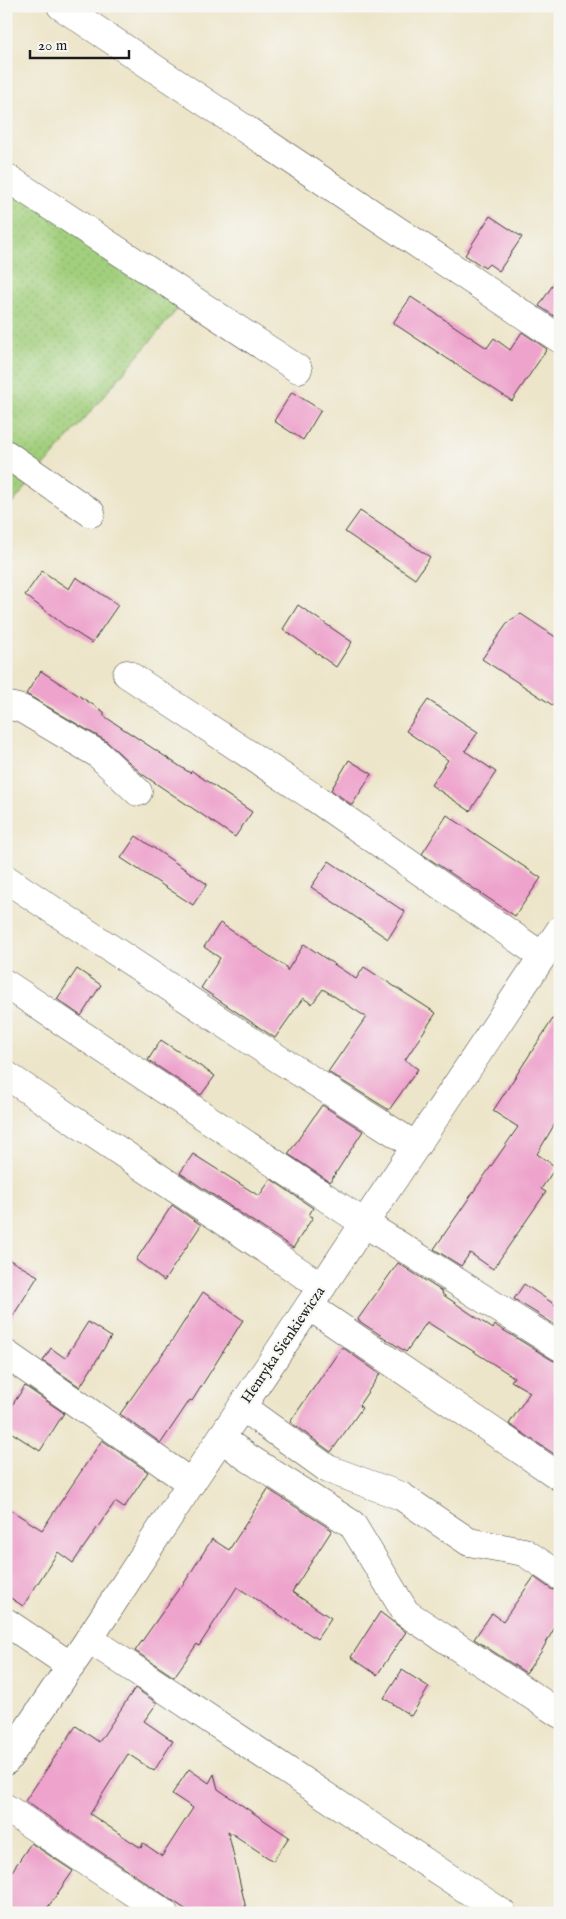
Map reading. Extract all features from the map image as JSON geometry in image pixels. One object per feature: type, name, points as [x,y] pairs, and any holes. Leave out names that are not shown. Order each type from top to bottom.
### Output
[{"type":"street","points":[[61,6],[560,339]]},
{"type":"street","points":[[6,177],[298,369]]},
{"type":"street","points":[[6,454],[90,513]]},
{"type":"street","points":[[126,674],[312,796],[542,956]]},
{"type":"street","points":[[6,705],[22,709],[98,754],[138,792]]},
{"type":"street","points":[[6,880],[263,1049],[416,1146]]},
{"type":"street","name":"Henryka Sienkiewicza","points":[[6,1760],[90,1639],[191,1483],[560,930]]},
{"type":"street","points":[[6,984],[364,1223],[560,1347]]},
{"type":"street","points":[[6,1075],[316,1297],[560,1477]]},
{"type":"street","points":[[6,1354],[191,1483]]},
{"type":"street","points":[[242,1407],[328,1469],[400,1496],[469,1542],[524,1552],[560,1576]]},
{"type":"street","points":[[221,1438],[247,1457],[352,1524],[406,1613],[560,1714]]},
{"type":"street","points":[[6,1622],[71,1666]]},
{"type":"street","points":[[90,1639],[502,1913]]},
{"type":"street","points":[[6,1808],[164,1913]]},
{"type":"green space","points":[[6,172],[187,298],[6,511]]},
{"type":"building","points":[[490,216],[522,237],[499,271],[489,264],[485,268],[465,255]]},
{"type":"building","points":[[560,274],[560,320],[539,306]]},
{"type":"building","points":[[411,297],[487,348],[494,338],[510,350],[522,332],[547,349],[512,401],[393,323]]},
{"type":"building","points":[[292,392],[321,410],[303,440],[274,421]]},
{"type":"building","points":[[360,511],[430,557],[415,579],[345,532]]},
{"type":"building","points":[[42,571],[69,589],[76,577],[118,605],[92,643],[64,625],[25,595]]},
{"type":"building","points":[[298,605],[352,642],[336,667],[283,629]]},
{"type":"building","points":[[521,614],[560,640],[560,710],[482,659],[509,621]]},
{"type":"building","points":[[41,671],[104,712],[104,716],[190,773],[192,771],[252,812],[235,837],[142,774],[106,741],[26,694]]},
{"type":"building","points":[[428,700],[478,732],[465,751],[496,772],[470,811],[431,785],[448,760],[406,731]]},
{"type":"building","points":[[349,760],[372,774],[352,805],[331,790]]},
{"type":"building","points":[[447,815],[541,878],[515,916],[422,854]]},
{"type":"building","points":[[136,836],[207,884],[193,905],[121,858]]},
{"type":"building","points":[[329,861],[405,912],[388,939],[311,887]]},
{"type":"building","points":[[220,923],[286,967],[287,971],[304,944],[356,979],[364,967],[436,1013],[405,1060],[418,1069],[389,1110],[328,1072],[366,1017],[323,989],[312,1004],[303,998],[275,1038],[201,988],[220,958],[204,947]]},
{"type":"building","points":[[77,969],[101,985],[81,1016],[57,999]]},
{"type":"building","points":[[560,1008],[560,1115],[537,1154],[556,1167],[541,1189],[546,1192],[493,1269],[470,1253],[461,1266],[434,1249],[518,1127],[493,1111]]},
{"type":"building","points":[[161,1040],[215,1076],[201,1095],[148,1060]]},
{"type":"building","points":[[322,1105],[363,1131],[330,1182],[288,1154]]},
{"type":"building","points":[[193,1154],[259,1196],[271,1179],[313,1208],[309,1215],[313,1217],[293,1248],[180,1173]]},
{"type":"building","points":[[172,1205],[201,1225],[164,1281],[136,1260]]},
{"type":"building","points":[[6,1258],[38,1276],[6,1327]]},
{"type":"building","points":[[398,1263],[443,1292],[442,1294],[493,1329],[495,1325],[560,1363],[560,1458],[509,1424],[530,1392],[511,1381],[514,1377],[427,1322],[406,1352],[359,1321],[358,1319]]},
{"type":"building","points":[[524,1284],[560,1308],[560,1328],[514,1299]]},
{"type":"building","points":[[203,1292],[243,1320],[192,1401],[190,1400],[161,1443],[120,1414],[173,1339]]},
{"type":"building","points":[[88,1322],[111,1337],[80,1387],[43,1361],[51,1348],[65,1358]]},
{"type":"building","points":[[342,1347],[380,1374],[359,1405],[362,1408],[331,1452],[290,1422]]},
{"type":"building","points":[[25,1386],[64,1413],[40,1451],[6,1429],[6,1414]]},
{"type":"building","points":[[102,1440],[148,1472],[124,1508],[115,1502],[73,1563],[58,1552],[23,1606],[6,1595],[6,1507],[42,1530]]},
{"type":"building","points":[[268,1489],[332,1530],[292,1592],[331,1618],[317,1639],[237,1587],[199,1646],[197,1644],[174,1677],[135,1651],[181,1588],[212,1539],[229,1550]]},
{"type":"building","points":[[534,1577],[551,1589],[560,1592],[560,1618],[541,1652],[526,1673],[474,1639],[492,1613],[503,1621]]},
{"type":"building","points":[[380,1612],[406,1632],[377,1675],[351,1657]]},
{"type":"building","points":[[402,1670],[429,1687],[411,1716],[384,1698]]},
{"type":"building","points":[[135,1688],[157,1703],[144,1721],[173,1741],[154,1771],[128,1754],[90,1814],[141,1848],[143,1843],[162,1856],[193,1808],[172,1794],[189,1769],[209,1783],[214,1774],[218,1789],[289,1837],[273,1861],[228,1831],[247,1913],[191,1913],[25,1801],[76,1726],[99,1742]]},
{"type":"building","points":[[31,1843],[73,1871],[44,1913],[6,1913],[6,1880]]}]
